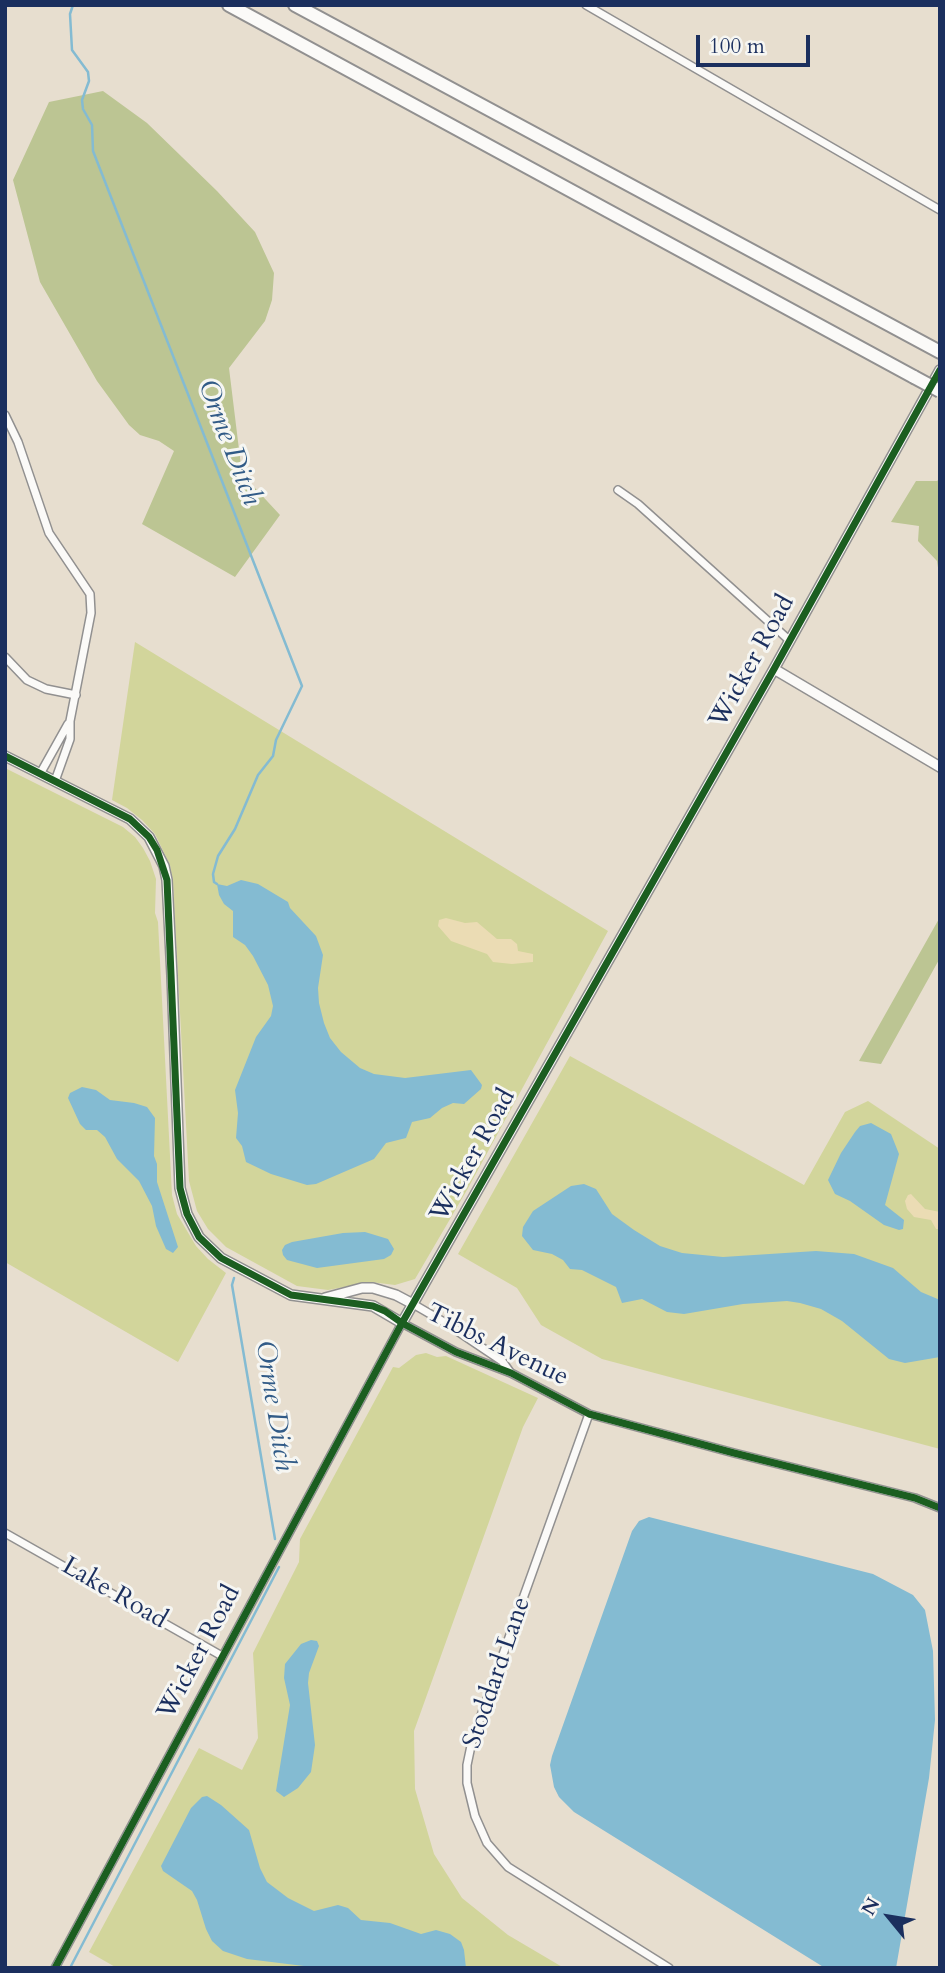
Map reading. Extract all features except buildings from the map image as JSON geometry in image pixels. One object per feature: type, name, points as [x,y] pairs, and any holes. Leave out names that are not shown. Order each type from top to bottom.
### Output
[{"type":"highway","points":[[229,5],[940,391]]},
{"type":"highway","points":[[295,5],[936,350]]},
{"type":"street","points":[[586,5],[940,210]]},
{"type":"street","name":"Wicker Road","points":[[55,1968],[402,1323],[774,669],[940,370]]},
{"type":"street","points":[[5,415],[18,442],[48,533],[90,594],[91,613],[70,721],[70,739],[55,781]]},
{"type":"street","points":[[618,490],[638,503],[789,640]]},
{"type":"street","points":[[5,657],[27,680],[46,689],[76,695]]},
{"type":"street","points":[[774,669],[940,767]]},
{"type":"street","points":[[40,774],[70,721]]},
{"type":"street","name":"Tibbs Avenue","points":[[5,756],[130,818],[149,838],[164,866],[172,976],[180,1188],[187,1214],[199,1237],[221,1258],[290,1295],[373,1306],[456,1352],[511,1373],[589,1414],[734,1454],[915,1498],[940,1508]]},
{"type":"street","name":"Tibbs Avenue","points":[[320,1300],[373,1288],[396,1295],[444,1322],[502,1361],[511,1373]]},
{"type":"street","name":"Stoddard Lane","points":[[589,1414],[472,1741],[467,1765],[467,1783],[475,1816],[487,1843],[508,1867],[669,1968]]},
{"type":"street","name":"Lake Road","points":[[5,1533],[222,1657]]},
{"type":"green space","points":[[103,91],[147,123],[217,191],[255,232],[274,273],[272,300],[265,321],[229,368],[242,474],[280,515],[235,577],[142,524],[174,451],[159,441],[140,435],[129,425],[97,381],[40,282],[13,180],[49,102]]},
{"type":"green space","points":[[940,478],[940,581],[937,561],[918,541],[919,526],[891,522],[916,481],[937,481]]},
{"type":"green space","points":[[135,642],[608,931],[467,1190],[415,1279],[395,1285],[371,1282],[328,1290],[297,1286],[226,1247],[208,1229],[197,1211],[189,1181],[170,865],[155,834],[127,808],[112,800]]},
{"type":"green space","points":[[5,768],[123,827],[143,848],[156,879],[155,913],[158,922],[172,1195],[177,1214],[196,1246],[226,1273],[178,1362],[5,1262]]},
{"type":"green space","points":[[940,917],[940,958],[881,1064],[859,1061]]},
{"type":"green space","points":[[570,1056],[804,1185],[845,1112],[868,1101],[940,1149],[940,1449],[602,1359],[541,1325],[517,1288],[458,1254]]},
{"type":"green space","points":[[426,1353],[437,1357],[446,1356],[538,1398],[523,1427],[414,1731],[415,1789],[434,1854],[462,1898],[508,1935],[564,1968],[117,1968],[89,1952],[199,1748],[242,1770],[258,1738],[253,1653],[299,1562],[300,1539],[393,1367],[399,1368],[416,1355]]},
{"type":"sand","points":[[446,918],[465,923],[477,922],[497,939],[511,939],[517,944],[518,951],[533,954],[533,962],[493,962],[487,954],[451,941],[438,926],[439,920]]},
{"type":"sand","points":[[911,1194],[925,1209],[940,1212],[940,1229],[936,1229],[931,1220],[914,1217],[907,1209],[905,1201]]},
{"type":"water","points":[[241,880],[258,884],[288,902],[290,908],[316,936],[323,955],[318,988],[319,1003],[330,1038],[341,1052],[360,1068],[374,1074],[405,1078],[471,1070],[482,1085],[481,1089],[464,1104],[453,1103],[430,1118],[412,1122],[406,1138],[386,1143],[374,1159],[316,1184],[307,1185],[271,1174],[246,1162],[242,1146],[236,1138],[238,1113],[235,1090],[256,1037],[271,1016],[273,1006],[268,985],[253,956],[245,945],[233,937],[233,911],[224,904],[219,895],[217,884],[227,886]]},
{"type":"water","points":[[82,1087],[96,1090],[110,1100],[147,1107],[155,1118],[154,1156],[157,1182],[178,1247],[173,1253],[166,1249],[156,1226],[152,1206],[139,1181],[117,1159],[105,1137],[97,1130],[86,1130],[80,1124],[68,1098],[70,1093]]},
{"type":"water","points":[[871,1123],[891,1134],[899,1154],[885,1205],[904,1220],[903,1229],[884,1225],[850,1201],[835,1194],[828,1180],[855,1132],[860,1126]]},
{"type":"water","points":[[584,1184],[596,1189],[612,1214],[634,1230],[660,1246],[682,1253],[723,1257],[816,1251],[854,1254],[893,1268],[921,1292],[940,1300],[940,1357],[905,1363],[889,1359],[842,1321],[821,1309],[800,1303],[787,1301],[743,1304],[684,1314],[667,1312],[642,1299],[622,1303],[616,1287],[582,1270],[570,1269],[563,1260],[552,1254],[533,1250],[522,1236],[523,1227],[533,1211],[571,1186]]},
{"type":"water","points":[[365,1232],[388,1239],[394,1249],[391,1255],[384,1259],[317,1268],[287,1260],[283,1255],[285,1245],[292,1242]]},
{"type":"water","points":[[649,1517],[873,1574],[913,1595],[925,1610],[933,1651],[935,1720],[929,1778],[896,1968],[825,1968],[574,1812],[559,1797],[554,1787],[550,1765],[552,1756],[632,1531],[639,1521]]},
{"type":"water","points":[[317,1641],[319,1646],[308,1683],[315,1745],[311,1772],[298,1788],[284,1797],[276,1791],[290,1705],[284,1678],[285,1664],[301,1644]]},
{"type":"water","points":[[207,1796],[249,1830],[267,1882],[288,1898],[314,1911],[338,1905],[348,1908],[361,1920],[390,1923],[421,1934],[436,1930],[450,1934],[461,1942],[466,1968],[320,1968],[247,1959],[223,1951],[212,1941],[192,1891],[163,1871],[161,1866],[191,1808],[202,1797]]},
{"type":"waterway","name":"Orme Ditch","points":[[73,5],[70,14],[72,50],[88,72],[89,81],[82,100],[83,109],[92,125],[93,151],[302,686],[276,740],[273,756],[258,775],[235,829],[218,856],[213,874],[217,884]]},
{"type":"waterway","name":"Orme Ditch","points":[[234,1278],[232,1285],[275,1539]]},
{"type":"waterway","name":"Orme Ditch","points":[[70,1968],[279,1567]]},
{"type":"cycle path","points":[[55,1968],[402,1323],[774,669],[940,370]]},
{"type":"cycle path","points":[[5,756],[130,819],[149,837],[157,850],[167,880],[180,1188],[187,1214],[199,1237],[221,1258],[291,1295],[373,1306],[385,1311],[456,1352],[511,1373],[589,1414],[915,1498],[940,1508]]}]
